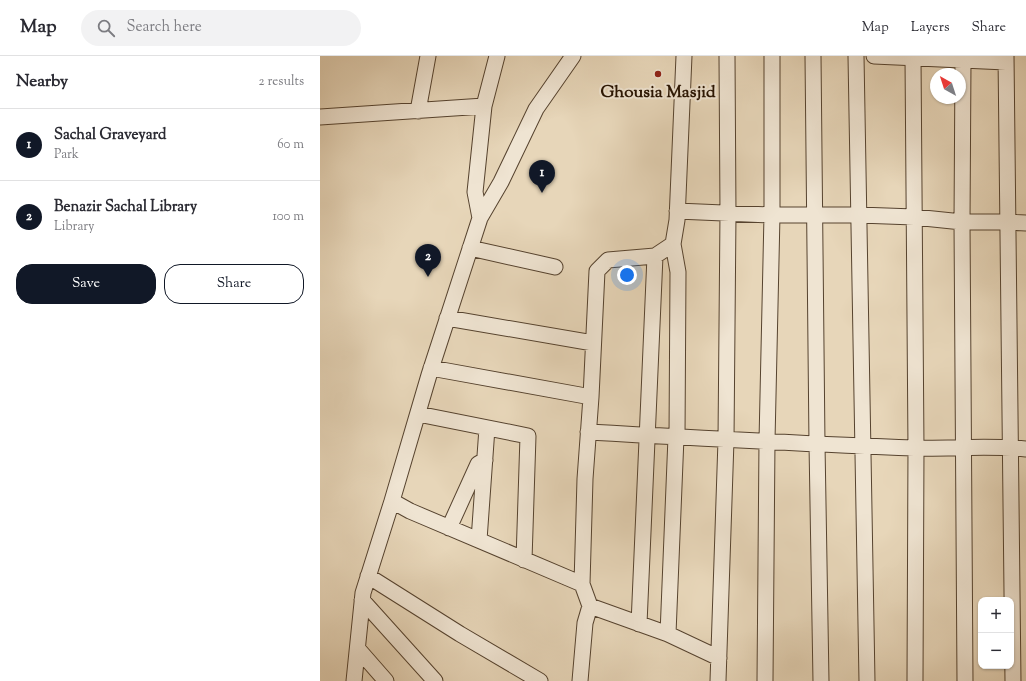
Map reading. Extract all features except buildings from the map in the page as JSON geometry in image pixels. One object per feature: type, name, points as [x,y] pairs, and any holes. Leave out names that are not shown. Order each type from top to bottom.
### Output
[{"type":"street","points":[[418,111],[428,56]]},
{"type":"street","points":[[480,218],[475,192],[484,106],[497,56]]},
{"type":"street","points":[[354,681],[363,594],[431,368],[480,218],[501,182],[536,109],[573,56]]},
{"type":"street","points":[[668,634],[676,437],[678,272],[673,244],[677,220],[684,56]]},
{"type":"street","points":[[718,681],[726,440],[728,213],[727,56]]},
{"type":"street","points":[[765,681],[767,442],[772,215],[772,56]]},
{"type":"street","points":[[813,56],[821,681]]},
{"type":"street","points":[[856,56],[867,681]]},
{"type":"street","points":[[874,56],[963,61],[1006,59],[1013,681]]},
{"type":"street","points":[[913,58],[916,448],[915,681]]},
{"type":"street","points":[[963,61],[962,222],[965,681]]},
{"type":"street","points":[[320,117],[484,106]]},
{"type":"street","points":[[677,212],[772,215],[859,215],[962,222],[1026,223]]},
{"type":"street","points":[[580,681],[585,623],[590,606],[582,584],[585,479],[591,397],[597,271],[608,260],[655,256],[673,244]]},
{"type":"street","points":[[470,248],[555,267]]},
{"type":"street","points":[[639,624],[655,256]]},
{"type":"street","points":[[447,318],[593,343]]},
{"type":"street","points":[[431,368],[591,397]]},
{"type":"street","points":[[418,414],[528,436],[524,560]]},
{"type":"street","points":[[479,540],[487,428]]},
{"type":"street","points":[[588,432],[767,442],[916,448],[1010,447],[1026,449]]},
{"type":"street","points":[[449,528],[478,464],[485,460]]},
{"type":"street","points":[[392,501],[410,512],[582,584]]},
{"type":"street","points":[[368,576],[460,634],[540,681]]},
{"type":"street","points":[[362,600],[435,681]]},
{"type":"street","points":[[590,606],[668,634],[719,658]]},
{"type":"street","points":[[358,649],[386,681]]},
{"type":"place","name":"Ghousia Masjid","points":[[658,74]]},
{"type":"place","name":"Sachal Graveyard","points":[[542,193]]},
{"type":"place","name":"Benazir Sachal Library","points":[[428,277]]}]
